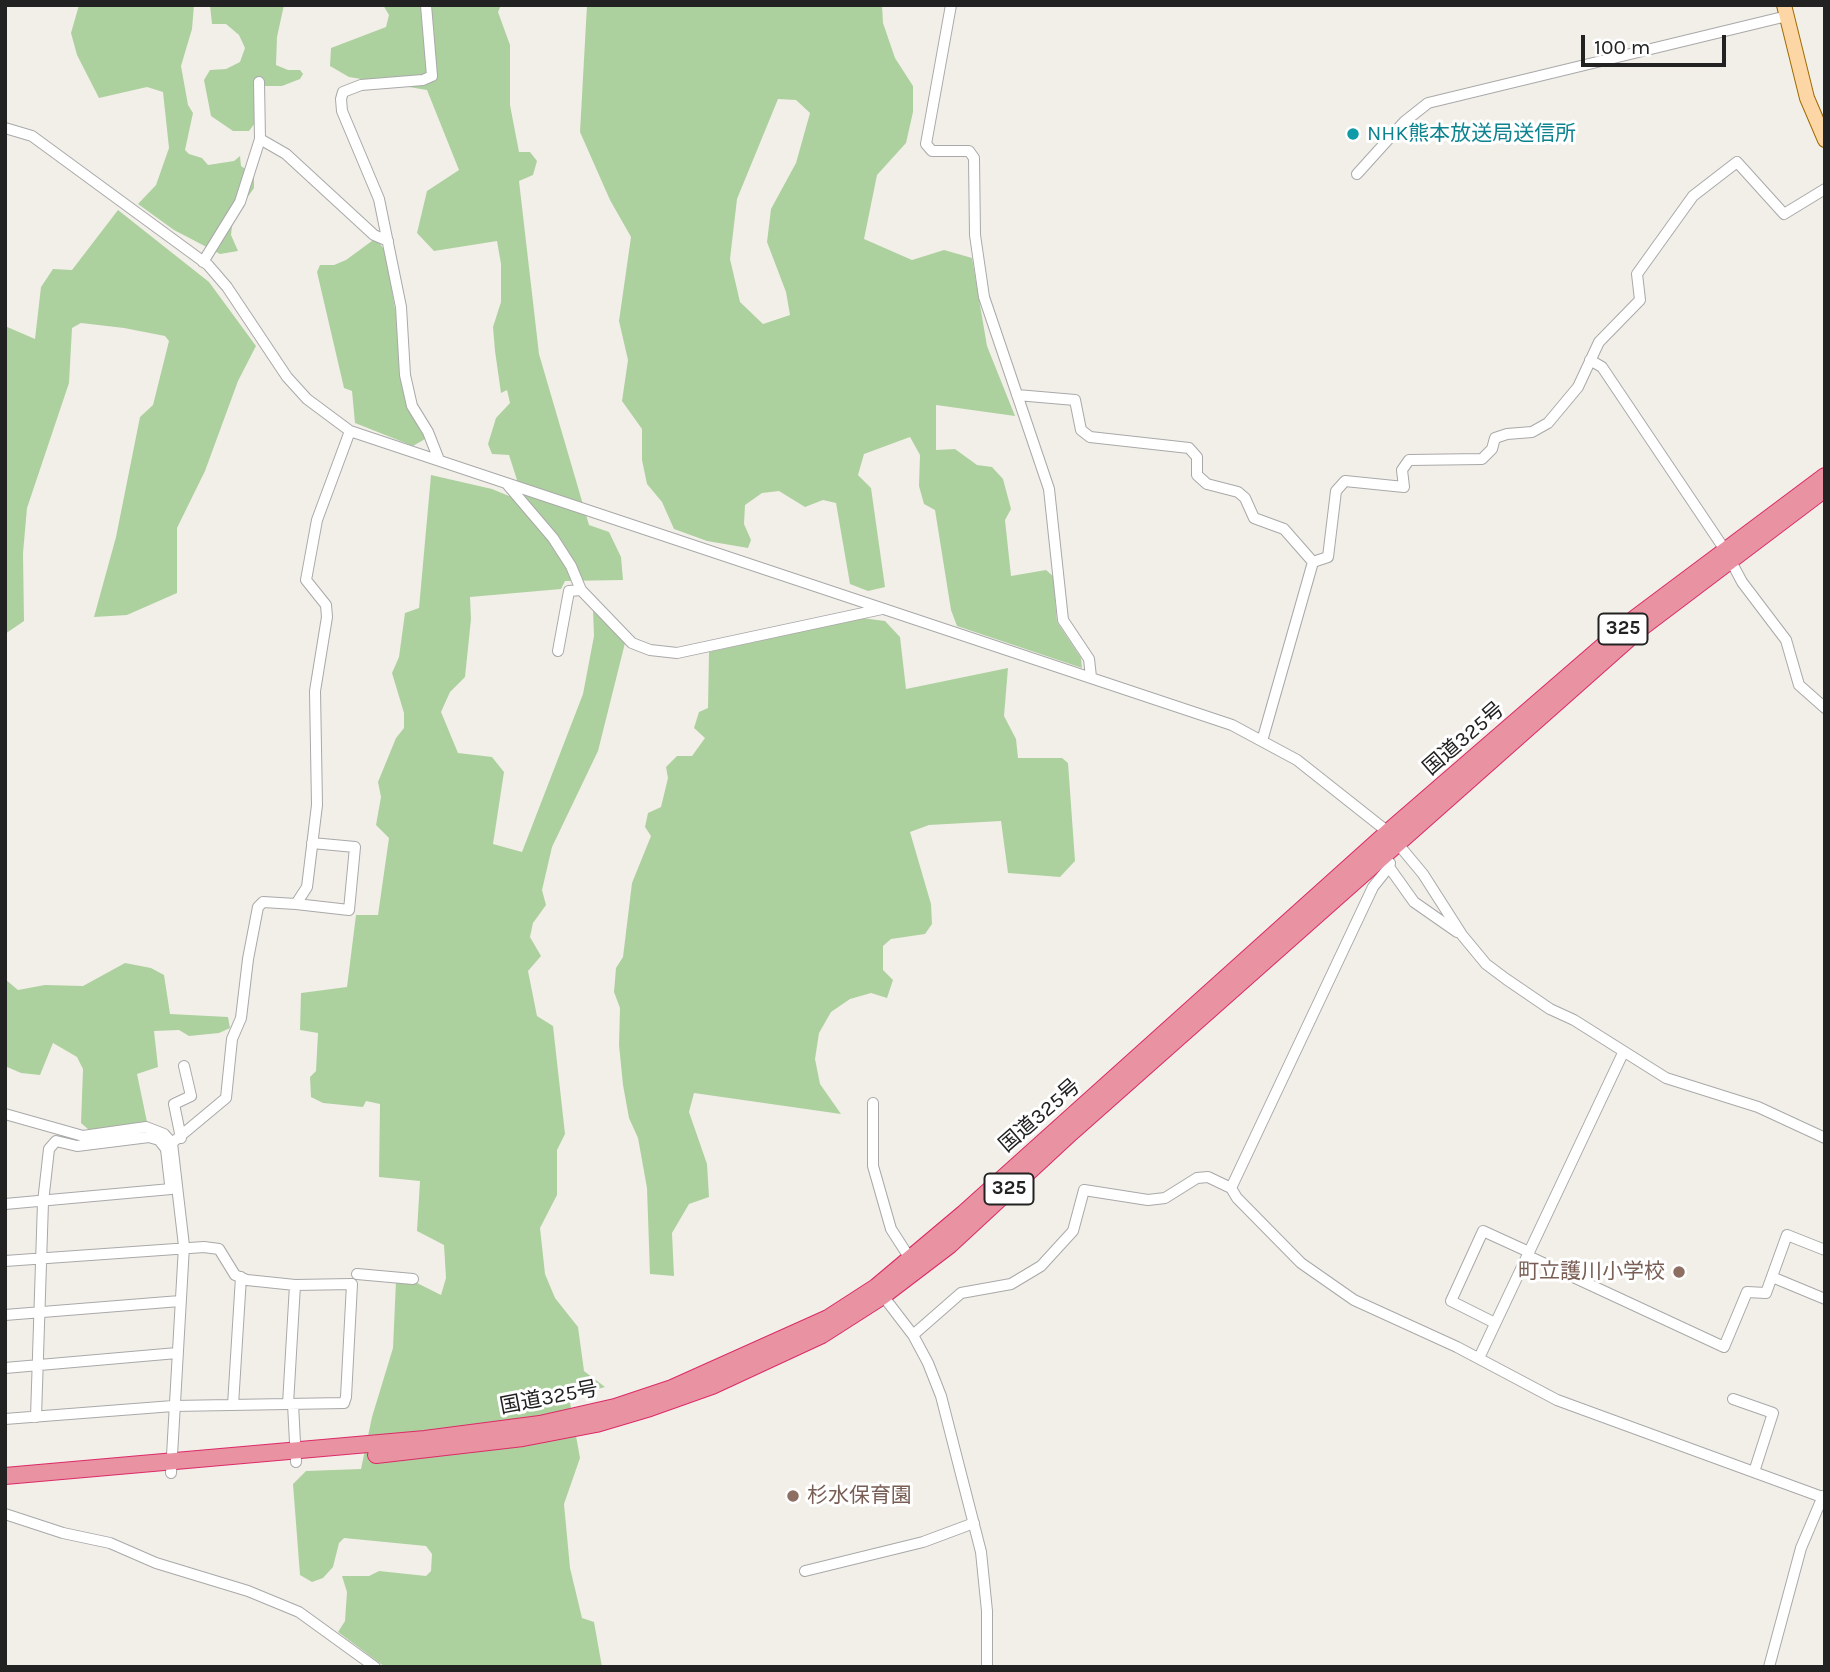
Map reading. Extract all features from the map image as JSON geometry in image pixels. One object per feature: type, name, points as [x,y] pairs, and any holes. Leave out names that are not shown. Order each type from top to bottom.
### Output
[{"type":"highway","name":"国道325号","points":[[5,1486],[296,1457],[426,1451],[596,1424],[712,1386],[822,1335],[950,1245],[1092,1114],[1641,628],[1825,476]]},
{"type":"highway","name":"国道325号","points":[[1728,555],[1825,489]]},
{"type":"highway","name":"国道325号","points":[[880,1292],[909,1257],[1392,848]]},
{"type":"highway","name":"国道325号","points":[[5,1476],[171,1468]]},
{"type":"main road","points":[[1785,10],[1807,98],[1825,140]]},
{"type":"street","points":[[426,5],[433,65],[429,79],[361,85],[344,92],[341,99],[342,111],[379,199],[401,307],[403,354],[412,406],[428,432],[439,460]]},
{"type":"street","points":[[951,5],[926,144],[932,151],[968,151],[974,158],[975,236],[984,297],[1049,489],[1063,620],[1089,659],[1091,677]]},
{"type":"street","points":[[1357,174],[1409,117],[1428,103],[1785,10]]},
{"type":"street","points":[[203,261],[240,202],[260,139],[259,82]]},
{"type":"street","points":[[5,128],[32,136],[203,261],[227,287],[287,377],[307,399],[350,431],[1233,725],[1297,760],[1392,848],[1486,964],[1506,979],[1666,1078],[1759,1107],[1825,1138]]},
{"type":"street","points":[[260,139],[286,154],[374,235],[388,241]]},
{"type":"street","points":[[1313,562],[1328,557],[1336,491],[1345,481],[1404,487],[1402,470],[1409,460],[1482,459],[1492,449],[1495,438],[1532,432],[1548,423],[1578,387],[1599,342],[1640,300],[1637,274],[1693,196],[1737,162],[1784,214],[1825,189]]},
{"type":"street","points":[[1590,360],[1602,367],[1728,555],[1742,582],[1786,640],[1799,685],[1825,708]]},
{"type":"street","points":[[1017,395],[1075,400],[1082,430],[1090,437],[1189,448],[1197,457],[1197,475],[1206,484],[1238,492],[1245,498],[1254,518],[1284,529],[1313,562]]},
{"type":"street","points":[[296,904],[307,887],[317,805],[315,691],[327,617],[326,606],[306,580],[317,520],[350,431]]},
{"type":"street","points":[[504,481],[553,538],[581,590],[632,643],[650,650],[677,653],[882,609]]},
{"type":"street","points":[[1262,741],[1313,562]]},
{"type":"street","points":[[558,651],[569,591],[581,590]]},
{"type":"street","points":[[177,1140],[226,1098],[232,1039],[242,1018],[248,959],[258,907],[263,902],[349,910],[355,847],[312,843]]},
{"type":"street","points":[[1392,848],[1414,902],[1462,935]]},
{"type":"street","points":[[1231,1188],[1392,848]]},
{"type":"street","points":[[1479,1358],[1623,1053]]},
{"type":"street","points":[[171,1468],[184,1246],[174,1104],[191,1096],[184,1066]]},
{"type":"street","points":[[873,1103],[873,1166],[891,1229],[909,1257]]},
{"type":"street","points":[[5,1114],[83,1136],[146,1127],[177,1140]]},
{"type":"street","points":[[36,1417],[46,1156],[56,1141],[77,1146],[141,1138],[159,1140],[166,1149],[171,1189],[179,1204]]},
{"type":"street","points":[[913,1335],[961,1293],[1011,1284],[1041,1266],[1073,1231],[1084,1190],[1148,1200],[1165,1198],[1196,1178],[1208,1177],[1231,1188],[1270,1233],[1301,1263],[1354,1300],[1479,1358],[1557,1400],[1824,1497],[1801,1548],[1769,1667]]},
{"type":"street","points":[[5,1204],[171,1189]]},
{"type":"street","points":[[1496,1323],[1451,1301],[1483,1231],[1724,1347],[1747,1292],[1766,1293],[1787,1235],[1825,1250]]},
{"type":"street","points":[[5,1261],[184,1246],[219,1249],[236,1275],[241,1277],[295,1285],[354,1279],[413,1279]]},
{"type":"street","points":[[5,1419],[173,1406],[344,1402],[354,1279],[361,1262]]},
{"type":"street","points":[[233,1405],[241,1277]]},
{"type":"street","points":[[1772,1277],[1825,1299]]},
{"type":"street","points":[[295,1285],[291,1404],[296,1457]]},
{"type":"street","points":[[880,1292],[913,1335],[929,1363],[941,1396],[974,1523],[985,1582],[987,1667]]},
{"type":"street","points":[[5,1315],[180,1301]]},
{"type":"street","points":[[5,1368],[177,1353]]},
{"type":"street","points":[[1733,1399],[1773,1413],[1754,1472]]},
{"type":"street","points":[[5,1514],[63,1534],[110,1543],[156,1563],[248,1591],[299,1612],[375,1667]]},
{"type":"street","points":[[805,1571],[923,1542],[974,1523]]},
{"type":"green space","points":[[79,5],[194,5],[192,29],[181,66],[188,105],[193,113],[185,150],[202,158],[208,165],[234,161],[240,156],[241,166],[254,175],[254,188],[233,218],[231,235],[238,251],[220,254],[174,230],[138,204],[156,185],[169,148],[163,92],[147,87],[99,98],[77,55],[71,33]]},
{"type":"green space","points":[[210,5],[284,5],[277,37],[276,65],[288,70],[300,70],[303,74],[300,79],[282,86],[261,86],[258,119],[249,131],[233,131],[211,116],[204,80],[210,70],[226,69],[240,62],[245,48],[239,35],[226,24],[212,24]]},
{"type":"green space","points":[[383,5],[501,5],[498,12],[510,45],[510,105],[519,152],[530,152],[537,161],[533,175],[519,181],[539,354],[589,525],[609,532],[621,557],[623,580],[565,581],[561,589],[470,597],[471,619],[465,677],[450,692],[441,712],[458,753],[492,757],[504,772],[493,844],[522,852],[583,694],[594,636],[593,610],[625,643],[598,751],[552,847],[542,890],[546,905],[533,923],[530,937],[541,956],[528,971],[537,1016],[553,1026],[565,1134],[557,1150],[557,1195],[540,1228],[545,1274],[555,1298],[578,1327],[584,1371],[605,1387],[569,1397],[580,1458],[564,1504],[570,1568],[582,1618],[594,1622],[602,1667],[385,1667],[338,1632],[345,1621],[347,1592],[342,1576],[369,1576],[379,1571],[426,1576],[431,1571],[432,1554],[426,1546],[344,1538],[339,1543],[333,1567],[323,1578],[312,1582],[300,1575],[293,1484],[306,1471],[361,1469],[372,1417],[393,1348],[396,1281],[417,1283],[441,1295],[446,1278],[444,1245],[417,1231],[420,1181],[379,1177],[380,1104],[366,1101],[363,1107],[323,1103],[311,1097],[310,1077],[316,1071],[318,1033],[300,1030],[301,993],[347,987],[356,915],[378,915],[389,838],[376,825],[381,797],[378,782],[396,738],[404,728],[404,713],[392,673],[399,657],[405,613],[419,608],[431,475],[492,489],[509,496],[517,480],[509,455],[492,454],[488,444],[496,418],[510,403],[507,390],[501,393],[493,327],[501,302],[501,264],[497,241],[434,251],[417,233],[427,191],[459,170],[427,90],[349,77],[330,66],[331,48],[386,27],[389,15]]},
{"type":"green space","points":[[587,5],[882,5],[883,23],[895,58],[913,86],[913,112],[906,143],[877,175],[864,239],[912,260],[944,250],[972,258],[987,346],[1015,416],[936,405],[936,450],[955,449],[977,465],[992,467],[1003,479],[1011,509],[1005,520],[1011,576],[1046,570],[1053,576],[1057,622],[1081,658],[1082,668],[957,626],[951,610],[935,510],[924,504],[919,486],[920,455],[910,437],[864,454],[858,475],[871,488],[885,587],[868,591],[850,584],[836,503],[823,500],[805,507],[779,491],[762,493],[745,505],[744,524],[751,540],[748,548],[707,541],[674,529],[662,502],[647,484],[642,460],[642,429],[622,401],[628,360],[619,321],[631,237],[610,200],[580,132]],"holes":[[[778,99],[796,100],[810,113],[796,163],[771,209],[767,242],[786,292],[790,315],[763,324],[740,302],[730,259],[737,199]]]},
{"type":"green space","points":[[118,210],[209,282],[256,346],[238,381],[205,471],[177,528],[177,593],[127,615],[94,617],[116,537],[140,417],[153,405],[169,341],[165,336],[124,328],[81,323],[72,328],[69,383],[27,508],[23,553],[24,621],[5,634],[5,326],[35,339],[41,287],[53,269],[72,270]]},
{"type":"green space","points":[[376,238],[385,251],[399,332],[425,439],[413,446],[355,423],[352,391],[344,388],[317,272],[320,265],[334,265],[346,260]]},
{"type":"green space","points":[[862,618],[885,621],[900,637],[906,689],[1008,668],[1004,716],[1016,739],[1018,758],[1062,758],[1068,763],[1075,861],[1060,877],[1008,873],[1001,821],[929,825],[910,832],[931,904],[932,924],[925,934],[891,939],[883,946],[883,970],[893,980],[887,998],[871,993],[850,999],[831,1012],[819,1033],[815,1059],[820,1084],[841,1114],[694,1093],[689,1112],[707,1164],[709,1197],[689,1204],[672,1233],[674,1276],[650,1274],[647,1188],[638,1138],[629,1118],[623,1085],[619,1045],[620,1008],[614,992],[616,968],[623,957],[632,883],[651,836],[645,827],[648,813],[661,807],[668,778],[666,767],[677,756],[692,756],[705,738],[694,728],[699,712],[708,708],[709,652]]},
{"type":"green space","points":[[125,963],[151,968],[164,975],[170,1014],[228,1017],[230,1028],[219,1033],[189,1036],[179,1030],[154,1031],[158,1067],[137,1074],[147,1122],[89,1130],[81,1123],[83,1069],[77,1057],[53,1043],[40,1075],[21,1073],[5,1066],[5,979],[18,990],[45,985],[83,986]]},
{"type":"place","name":"NHK熊本放送局送信所","points":[[1353,134]]},
{"type":"place","name":"町立護川小学校","points":[[1679,1272]]},
{"type":"place","name":"杉水保育園","points":[[793,1496]]}]
